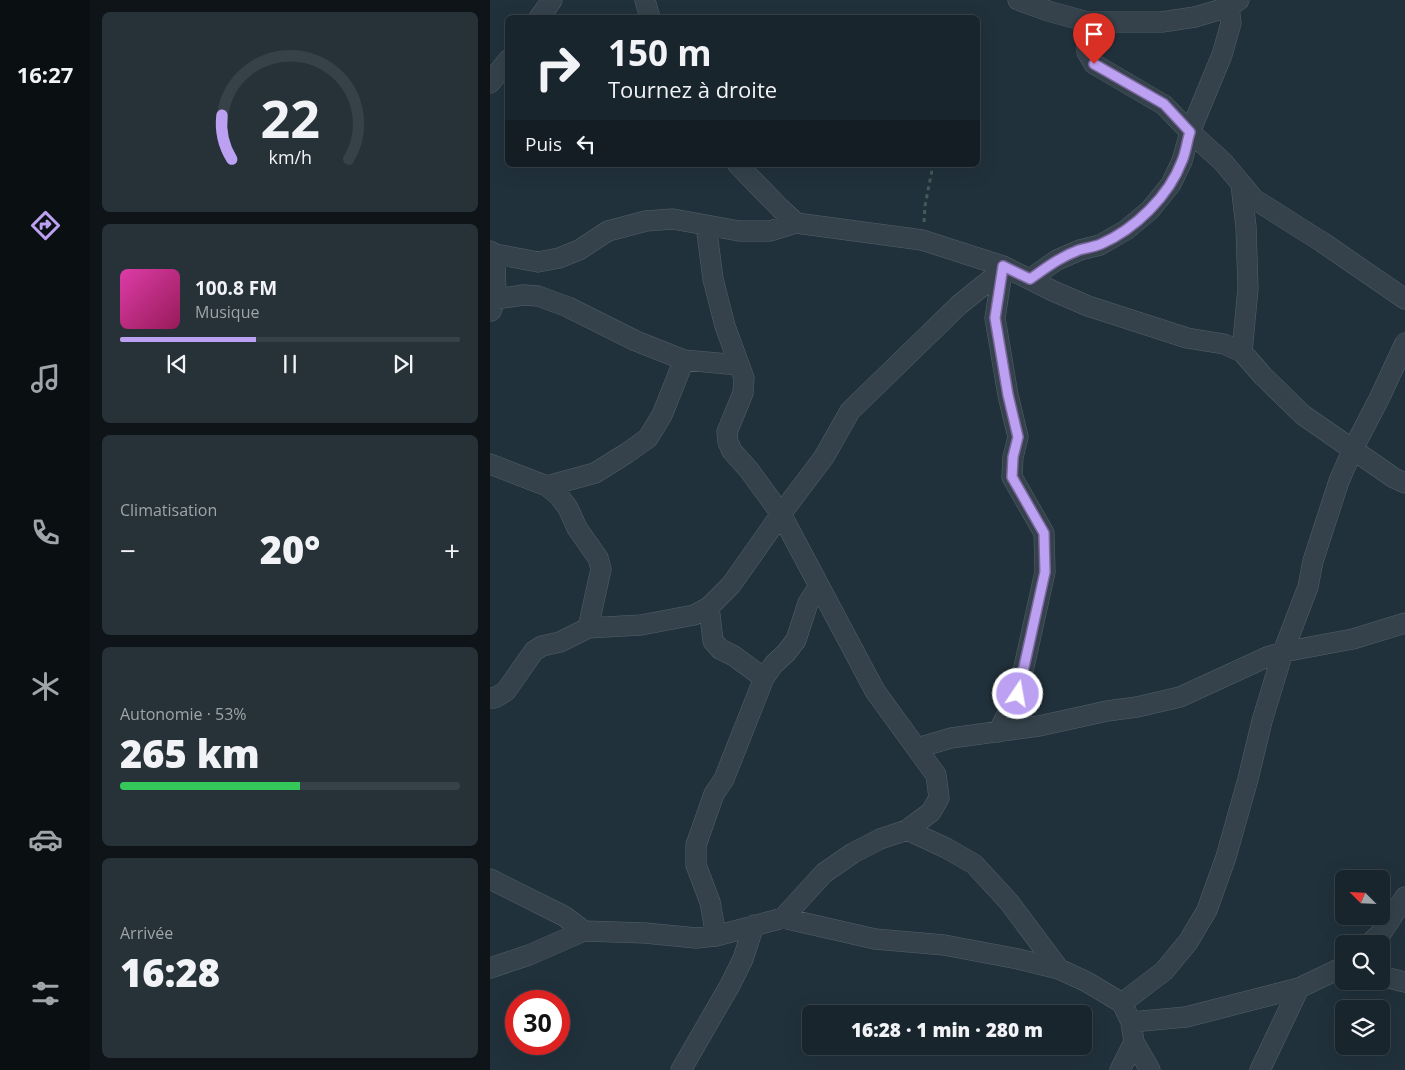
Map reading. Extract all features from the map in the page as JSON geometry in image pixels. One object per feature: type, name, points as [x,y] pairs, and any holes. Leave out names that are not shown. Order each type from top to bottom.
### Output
[{"type":"street","points":[[541,15],[552,0]]},
{"type":"street","points":[[644,0],[649,15]]},
{"type":"street","points":[[1018,0],[1088,22],[1162,22],[1195,17],[1234,3],[1231,23],[1222,55],[1190,132],[1182,161],[1171,184],[1150,210],[1126,230],[1100,245],[1080,250],[1056,260],[1030,279]]},
{"type":"street","points":[[1088,22],[1086,52],[1094,64],[1164,104],[1190,132],[1223,162],[1254,198],[1405,299]]},
{"type":"street","points":[[490,83],[505,64]]},
{"type":"street","points":[[740,167],[796,223]]},
{"type":"street","points":[[1241,184],[1246,227],[1248,288],[1242,352]]},
{"type":"street","points":[[739,365],[684,360],[636,341],[568,307],[538,296],[523,295],[492,304],[493,252],[538,262],[559,258],[578,250],[608,231],[646,221],[673,219],[739,231],[770,231],[796,223],[922,240],[1002,272],[1030,279],[1052,291],[1088,306],[1187,338],[1224,344],[1242,352],[1263,376],[1303,415],[1394,478],[1405,483]]},
{"type":"street","points":[[706,225],[713,280],[725,326],[744,378],[743,393],[727,432],[728,442],[732,451],[749,470],[781,514],[875,691],[936,775],[939,798],[931,812],[907,830],[880,839],[853,853],[824,873],[783,918]]},
{"type":"street","points":[[490,698],[495,698],[506,691],[534,651],[542,646],[560,642],[588,628],[641,625],[694,615],[709,607],[731,585],[824,457],[850,411],[959,304],[1002,272]]},
{"type":"street","points":[[998,732],[1018,694],[1045,572],[1044,533],[1012,477],[1013,457],[1018,437],[1008,395],[995,318],[1002,272]]},
{"type":"street","points":[[1122,1003],[1164,971],[1188,942],[1207,910],[1226,857],[1262,721],[1283,652],[1308,587],[1313,561],[1325,521],[1353,449],[1405,343]]},
{"type":"street","points":[[547,486],[595,473],[648,438],[662,415],[684,360]]},
{"type":"street","points":[[490,464],[547,486],[559,496],[568,508],[577,528],[598,558],[601,569],[588,628]]},
{"type":"street","points":[[716,936],[710,902],[696,865],[696,845],[714,794],[724,779],[764,678],[796,640],[808,603],[819,586]]},
{"type":"street","points":[[709,607],[713,641],[720,649],[734,656],[764,678]]},
{"type":"street","points":[[917,748],[951,738],[1039,726],[1180,697],[1266,657],[1353,639],[1405,623]]},
{"type":"street","points":[[907,830],[946,848],[974,864],[1009,902],[1059,969]]},
{"type":"street","points":[[490,878],[564,916],[584,931]]},
{"type":"street","points":[[1379,935],[1405,897]]},
{"type":"street","points":[[490,968],[529,955],[584,931],[696,938],[716,936],[783,918],[875,939],[944,945],[1059,969],[1087,982],[1122,1003],[1131,1022],[1134,1042],[1150,1070]]},
{"type":"street","points":[[681,1070],[730,985],[754,925]]},
{"type":"street","points":[[1131,1022],[1186,1017],[1299,988],[1335,972]]},
{"type":"street","points":[[1390,978],[1405,982]]},
{"type":"street","points":[[1260,1070],[1299,988]]},
{"type":"street","points":[[1120,1070],[1134,1042]]},
{"type":"path","points":[[922,240],[925,206],[933,167]]},
{"type":"route","points":[[1018,694],[1045,572],[1044,533],[1012,477],[1013,457],[1018,437],[1008,395],[995,318],[1003,266],[1030,279],[1056,260],[1080,250],[1100,245],[1126,230],[1150,210],[1171,184],[1182,161],[1190,132],[1164,104],[1094,64]]}]
